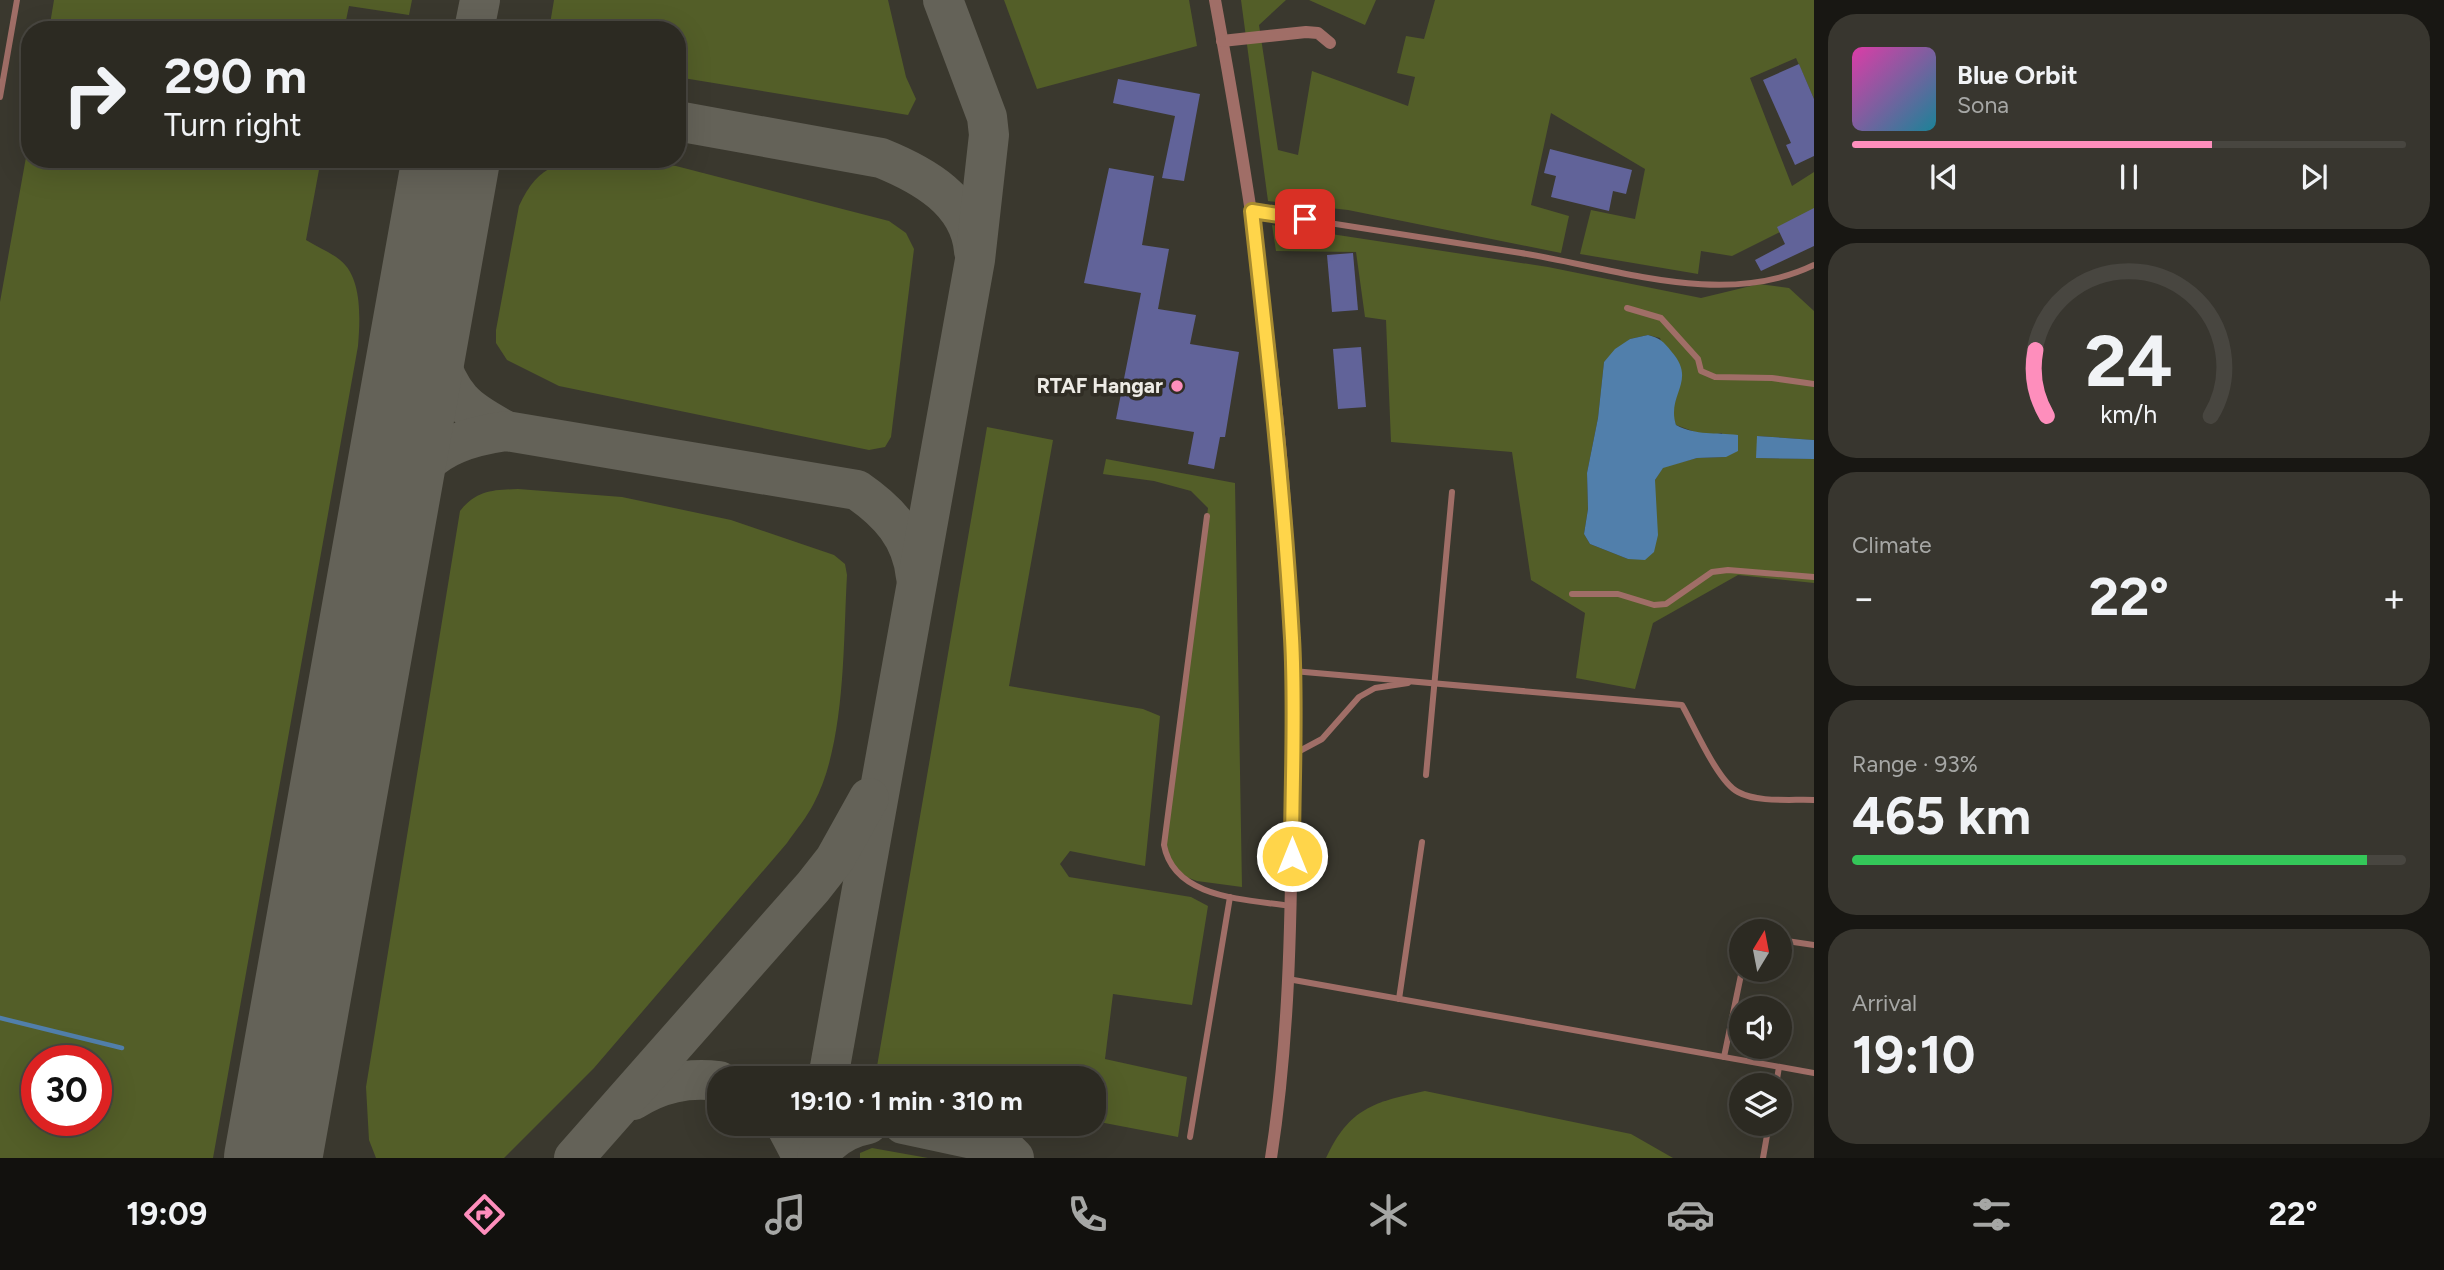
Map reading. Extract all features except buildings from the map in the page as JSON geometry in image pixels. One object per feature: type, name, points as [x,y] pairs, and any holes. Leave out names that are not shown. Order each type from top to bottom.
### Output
[{"type":"street","points":[[1215,0],[1252,211],[1284,516],[1293,671],[1292,906],[1280,1093],[1271,1158]]},
{"type":"street","points":[[1222,41],[1307,32],[1318,33],[1330,43]]},
{"type":"lane","points":[[0,97],[18,0]]},
{"type":"lane","points":[[1252,211],[1570,261],[1686,284],[1748,283],[1793,275],[1814,265]]},
{"type":"lane","points":[[1627,308],[1661,317],[1698,359],[1701,371],[1708,374],[1814,384]]},
{"type":"lane","points":[[1426,775],[1452,492]]},
{"type":"lane","points":[[1207,516],[1164,845],[1167,862],[1180,877],[1214,894],[1292,906]]},
{"type":"lane","points":[[1572,594],[1618,594],[1654,605],[1666,604],[1712,572],[1728,570],[1814,577]]},
{"type":"lane","points":[[1293,671],[1682,705],[1726,781],[1737,792],[1751,796],[1814,800]]},
{"type":"lane","points":[[1292,755],[1322,739],[1359,698],[1375,688],[1411,682]]},
{"type":"lane","points":[[1399,999],[1422,842]]},
{"type":"lane","points":[[1190,1137],[1230,897]]},
{"type":"lane","points":[[1792,942],[1814,945]]},
{"type":"lane","points":[[1287,979],[1814,1073]]},
{"type":"lane","points":[[1724,1057],[1740,982]]},
{"type":"lane","points":[[1778,1073],[1779,1067]]},
{"type":"lane","points":[[1763,1158],[1767,1136]]},
{"type":"green space","points":[[54,0],[412,0],[409,15],[349,6],[346,21],[50,21]]},
{"type":"green space","points":[[554,0],[888,0],[906,77],[916,99],[908,115],[686,78],[686,21],[550,21]]},
{"type":"green space","points":[[1004,0],[1189,0],[1197,46],[1037,89]]},
{"type":"green space","points":[[1241,0],[1286,0],[1259,25],[1278,150],[1298,155],[1312,71],[1408,106],[1415,77],[1397,73],[1406,36],[1424,39],[1435,0],[1814,0],[1814,99],[1796,58],[1750,78],[1792,186],[1814,172],[1814,215],[1732,256],[1701,251],[1698,274],[1580,254],[1591,210],[1635,219],[1645,169],[1551,113],[1531,205],[1569,216],[1561,253],[1348,210],[1268,201]]},
{"type":"green space","points":[[1309,0],[1376,0],[1365,25]]},
{"type":"green space","points":[[24,168],[319,168],[306,240],[340,260],[353,278],[356,289],[358,346],[213,1158],[0,1158],[0,302]]},
{"type":"green space","points":[[551,168],[684,168],[889,221],[906,233],[914,249],[891,437],[885,447],[869,450],[559,386],[507,360],[496,343],[496,330],[519,206],[526,192]]},
{"type":"green space","points":[[1272,225],[1548,267],[1701,298],[1759,284],[1789,288],[1814,311],[1814,440],[1758,436],[1757,458],[1814,459],[1814,583],[1738,575],[1653,623],[1635,689],[1576,678],[1585,613],[1531,580],[1512,452],[1391,442],[1386,320],[1365,317],[1356,252],[1276,251]],"holes":[[[1648,335],[1660,338],[1676,398],[1672,414],[1676,425],[1706,436],[1722,433],[1726,457],[1697,458],[1663,467],[1655,480],[1655,504],[1628,559],[1590,544],[1584,534],[1588,509],[1587,473],[1598,418],[1604,362],[1630,339]]]},
{"type":"green space","points":[[987,427],[1053,440],[1009,686],[1143,709],[1160,716],[1145,866],[1070,851],[1060,864],[1069,877],[1191,897],[1208,906],[1192,1005],[1113,994],[1105,1059],[1187,1077],[1178,1137],[1106,1123],[1106,1066],[877,1066]]},
{"type":"green space","points":[[1106,459],[1235,483],[1242,887],[1197,881],[1175,873],[1168,854],[1165,829],[1208,508],[1191,491],[1154,481],[1103,474]]},
{"type":"green space","points":[[518,489],[622,497],[731,520],[834,555],[845,564],[847,575],[841,692],[832,751],[814,803],[787,843],[594,1068],[504,1158],[376,1158],[369,1140],[366,1087],[460,511],[466,504],[486,492]]},
{"type":"green space","points":[[1425,1091],[1631,1134],[1673,1158],[1326,1158],[1344,1128],[1365,1110],[1391,1099]]},
{"type":"green space","points":[[872,1148],[928,1158],[860,1158],[860,1153]]},
{"type":"water","points":[[1648,335],[1666,345],[1679,362],[1682,371],[1674,414],[1676,425],[1699,432],[1738,435],[1738,451],[1726,457],[1697,458],[1663,468],[1655,480],[1658,535],[1654,552],[1645,560],[1628,559],[1590,544],[1584,534],[1588,509],[1587,473],[1598,418],[1604,362],[1615,349],[1630,339]]},
{"type":"water","points":[[1757,436],[1814,440],[1814,459],[1756,458]]},
{"type":"waterway","points":[[0,1018],[122,1048]]},
{"type":"taxiway","points":[[476,21],[480,0]]},
{"type":"taxiway","points":[[830,1066],[975,260],[989,135],[987,117],[943,0]]},
{"type":"taxiway","points":[[686,123],[881,158],[897,165],[928,182],[954,204],[971,233],[974,251]]},
{"type":"taxiway","points":[[429,285],[433,330],[445,375],[466,405],[506,431]]},
{"type":"taxiway","points":[[383,544],[402,497],[424,465],[456,443],[506,431],[857,490],[879,507],[897,527],[910,550],[916,577]]},
{"type":"taxiway","points":[[574,1158],[813,887],[835,859],[869,798]]},
{"type":"taxiway","points":[[633,1100],[653,1089],[674,1083],[707,1080]]},
{"type":"taxiway","points":[[791,1136],[803,1158]]},
{"type":"taxiway","points":[[817,1158],[839,1136]]},
{"type":"taxiway","points":[[959,1136],[1001,1145],[1014,1158]]},
{"type":"runway","points":[[273,1158],[449,168]]},
{"type":"place","name":"RTAF Hangar","points":[[1177,386]]},
{"type":"route","points":[[1292,856],[1293,671],[1289,592],[1272,375],[1252,211],[1305,219]]}]
